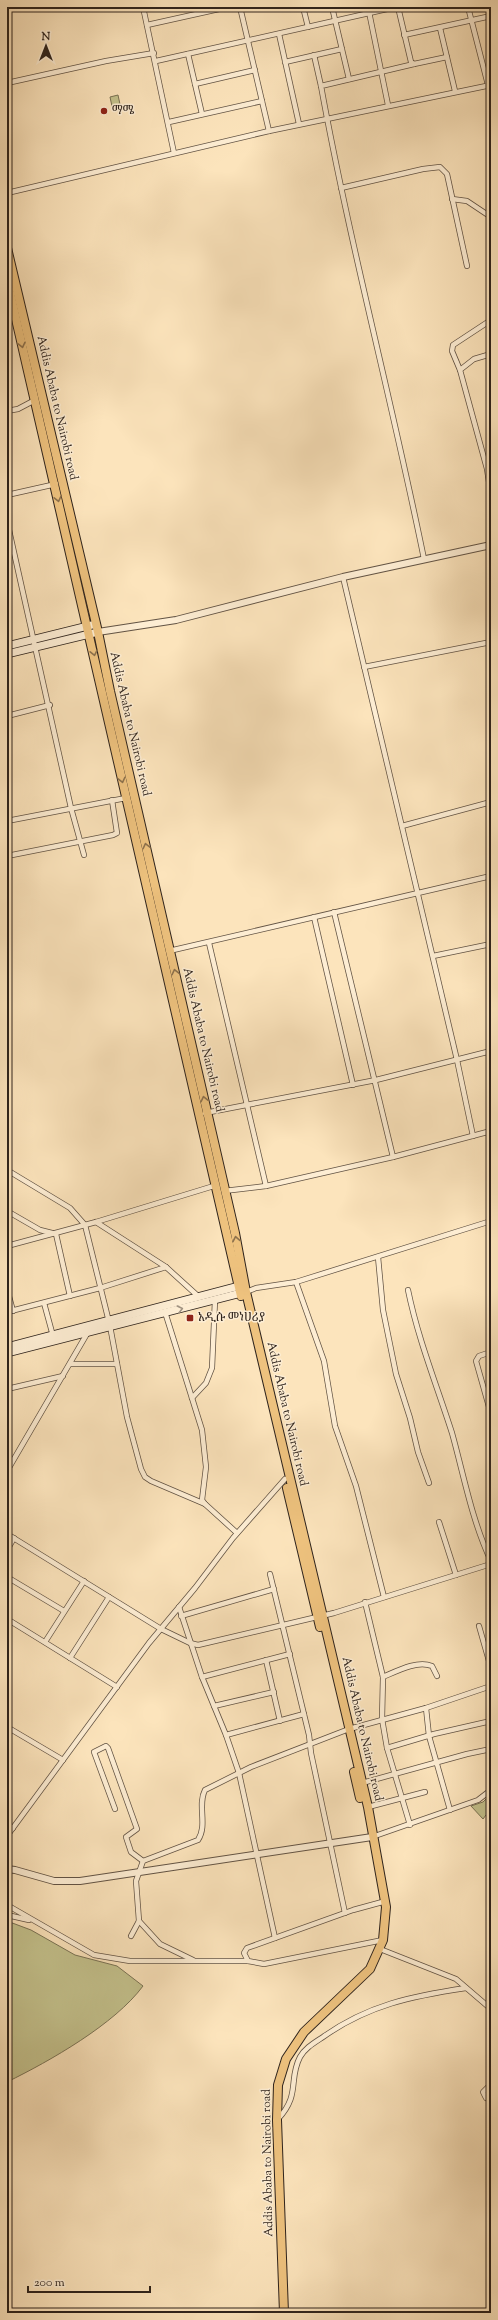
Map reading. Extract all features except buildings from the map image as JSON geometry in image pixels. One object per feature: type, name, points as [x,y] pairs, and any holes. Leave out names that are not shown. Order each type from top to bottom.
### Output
[{"type":"highway","name":"Addis Ababa to Nairobi road","points":[[7,248],[12,299],[35,400],[58,484]]},
{"type":"highway","name":"Addis Ababa to Nairobi road","points":[[7,280],[93,629],[110,691],[166,952],[204,1114],[226,1192],[243,1289],[284,1479],[320,1617]]},
{"type":"highway","name":"Addis Ababa to Nairobi road","points":[[93,629],[126,798],[166,952]]},
{"type":"highway","name":"Addis Ababa to Nairobi road","points":[[204,1114],[217,1185],[347,1730],[364,1813],[372,1837]]},
{"type":"highway","name":"Addis Ababa to Nairobi road","points":[[284,2313],[277,2120],[278,2085],[286,2059],[304,2032],[370,1969],[383,1940],[386,1918],[386,1901],[372,1837],[368,1807],[347,1730]]},
{"type":"main road","points":[[7,646],[93,629]]},
{"type":"main road","points":[[7,654],[35,648],[93,629]]},
{"type":"main road","points":[[7,1353],[165,1309],[199,1297],[243,1289]]},
{"type":"main road","points":[[165,1309],[215,1300],[243,1289]]},
{"type":"main road","points":[[7,1347],[88,1332],[110,1324]]},
{"type":"street","points":[[143,7],[156,61],[174,153]]},
{"type":"street","points":[[147,25],[209,9],[228,7]]},
{"type":"street","points":[[240,7],[269,130]]},
{"type":"street","points":[[303,7],[308,27]]},
{"type":"street","points":[[332,7],[349,79]]},
{"type":"street","points":[[368,7],[388,105]]},
{"type":"street","points":[[156,61],[397,7],[409,59],[414,64]]},
{"type":"street","points":[[7,193],[269,130],[455,91],[490,86],[468,7]]},
{"type":"street","points":[[404,35],[491,16]]},
{"type":"street","points":[[440,28],[455,91]]},
{"type":"street","points":[[279,34],[299,124]]},
{"type":"street","points":[[284,62],[342,49]]},
{"type":"street","points":[[7,83],[106,61],[154,53]]},
{"type":"street","points":[[188,54],[202,114]]},
{"type":"street","points":[[314,55],[354,249],[401,447],[424,559]]},
{"type":"street","points":[[320,86],[447,57]]},
{"type":"street","points":[[195,84],[255,70]]},
{"type":"street","points":[[168,122],[262,101]]},
{"type":"street","points":[[341,188],[440,167],[447,174],[467,266]]},
{"type":"street","points":[[452,198],[467,200],[491,217]]},
{"type":"street","points":[[491,320],[453,345],[452,351],[460,370],[485,463],[491,495]]},
{"type":"street","points":[[460,370],[474,358],[491,354]]},
{"type":"street","points":[[7,411],[18,410],[35,400]]},
{"type":"street","points":[[485,463],[491,462]]},
{"type":"street","points":[[7,495],[58,484]]},
{"type":"street","points":[[7,521],[33,640],[50,705],[71,808],[84,855]]},
{"type":"street","points":[[93,629],[176,620],[343,577],[491,545]]},
{"type":"street","points":[[343,577],[433,956],[473,1136]]},
{"type":"street","points":[[364,667],[491,642]]},
{"type":"street","points":[[7,716],[50,705]]},
{"type":"street","points":[[7,820],[126,798]]},
{"type":"street","points":[[7,856],[117,833],[117,822],[112,800]]},
{"type":"street","points":[[402,826],[491,802]]},
{"type":"street","points":[[166,952],[491,876]]},
{"type":"street","points":[[334,912],[376,1080],[393,1157]]},
{"type":"street","points":[[314,917],[353,1085]]},
{"type":"street","points":[[209,943],[266,1186]]},
{"type":"street","points":[[433,956],[491,944]]},
{"type":"street","points":[[204,1114],[353,1085],[491,1052]]},
{"type":"street","points":[[7,1246],[56,1234],[217,1185],[226,1192],[266,1186],[393,1157],[491,1131]]},
{"type":"street","points":[[7,1170],[70,1208],[85,1225],[110,1324],[127,1417],[141,1469],[145,1477],[205,1504],[237,1533]]},
{"type":"street","points":[[8,1212],[40,1230],[56,1234]]},
{"type":"street","points":[[243,1289],[296,1282],[491,1221]]},
{"type":"street","points":[[96,1222],[166,1268],[199,1297]]},
{"type":"street","points":[[56,1234],[70,1296]]},
{"type":"street","points":[[378,1257],[382,1310],[396,1374],[410,1418],[418,1452],[429,1483]]},
{"type":"street","points":[[7,1312],[100,1288],[166,1268]]},
{"type":"street","points":[[296,1282],[324,1361],[335,1426],[356,1486],[384,1597]]},
{"type":"street","points":[[7,1289],[13,1311]]},
{"type":"street","points":[[7,1534],[161,1629],[190,1643],[198,1645],[320,1617],[491,1563],[480,1532],[451,1432],[416,1324],[408,1290]]},
{"type":"street","points":[[192,1398],[206,1383],[212,1368],[215,1300]]},
{"type":"street","points":[[44,1303],[54,1339]]},
{"type":"street","points":[[165,1309],[202,1430],[206,1459],[202,1494],[205,1504]]},
{"type":"street","points":[[7,1471],[88,1332]]},
{"type":"street","points":[[491,1352],[479,1356],[476,1361],[491,1414]]},
{"type":"street","points":[[70,1364],[117,1364]]},
{"type":"street","points":[[7,1389],[63,1376]]},
{"type":"street","points":[[7,1836],[161,1629],[237,1533],[284,1479]]},
{"type":"street","points":[[439,1522],[456,1575]]},
{"type":"street","points":[[7,1550],[14,1538]]},
{"type":"street","points":[[270,1574],[304,1714],[329,1843],[345,1913]]},
{"type":"street","points":[[7,1577],[64,1611]]},
{"type":"street","points":[[44,1642],[84,1581]]},
{"type":"street","points":[[181,1616],[274,1589]]},
{"type":"street","points":[[70,1658],[109,1597]]},
{"type":"street","points":[[365,1602],[383,1677],[382,1719],[387,1748],[410,1825]]},
{"type":"street","points":[[179,1607],[202,1677],[226,1735],[239,1773],[275,1938]]},
{"type":"street","points":[[8,1620],[117,1687]]},
{"type":"street","points":[[479,1626],[491,1668]]},
{"type":"street","points":[[202,1677],[290,1654]]},
{"type":"street","points":[[266,1660],[280,1721]]},
{"type":"street","points":[[383,1677],[403,1668],[427,1664],[432,1666],[437,1676]]},
{"type":"street","points":[[131,1936],[139,1921],[137,1872],[143,1861],[198,1840],[202,1829],[201,1797],[205,1790],[239,1773],[347,1730],[382,1719],[426,1708],[491,1686]]},
{"type":"street","points":[[214,1706],[274,1692]]},
{"type":"street","points":[[426,1708],[429,1736],[450,1810]]},
{"type":"street","points":[[226,1735],[304,1714]]},
{"type":"street","points":[[387,1748],[491,1720]]},
{"type":"street","points":[[7,1727],[63,1760]]},
{"type":"street","points":[[115,1809],[94,1752],[106,1746],[137,1829],[126,1837],[131,1852],[143,1861]]},
{"type":"street","points":[[362,1783],[491,1749]]},
{"type":"street","points":[[7,1869],[54,1881],[80,1881],[372,1837],[478,1800],[491,1790]]},
{"type":"street","points":[[368,1807],[425,1792]]},
{"type":"street","points":[[7,1824],[13,1828]]},
{"type":"street","points":[[248,1961],[244,1952],[247,1948],[345,1913],[386,1901]]},
{"type":"street","points":[[7,1905],[94,1955],[130,1961],[248,1961],[264,1964],[280,1962],[301,1955],[383,1940]]},
{"type":"street","points":[[7,1915],[31,1920]]},
{"type":"street","points":[[139,1921],[160,1944],[193,1960]]},
{"type":"street","points":[[380,1949],[456,1979],[491,2009]]},
{"type":"street","points":[[277,2120],[288,2108],[295,2086],[297,2066],[305,2049],[340,2025],[376,2007],[401,2000],[466,1988]]},
{"type":"street","points":[[486,2098],[484,2092],[491,2084]]},
{"type":"shaded area","points":[[118,95],[121,109],[113,111],[110,97]]},
{"type":"shaded area","points":[[491,1794],[491,1818],[486,1815],[483,1819],[471,1806],[483,1802]]},
{"type":"shaded area","points":[[7,1921],[31,1930],[75,1955],[117,1966],[143,1986],[131,2000],[99,2028],[62,2052],[7,2082]]},
{"type":"place","name":"ማሜ","points":[[104,111]]},
{"type":"place","name":"አዲሱ መነሀሪያ","points":[[190,1318]]}]
